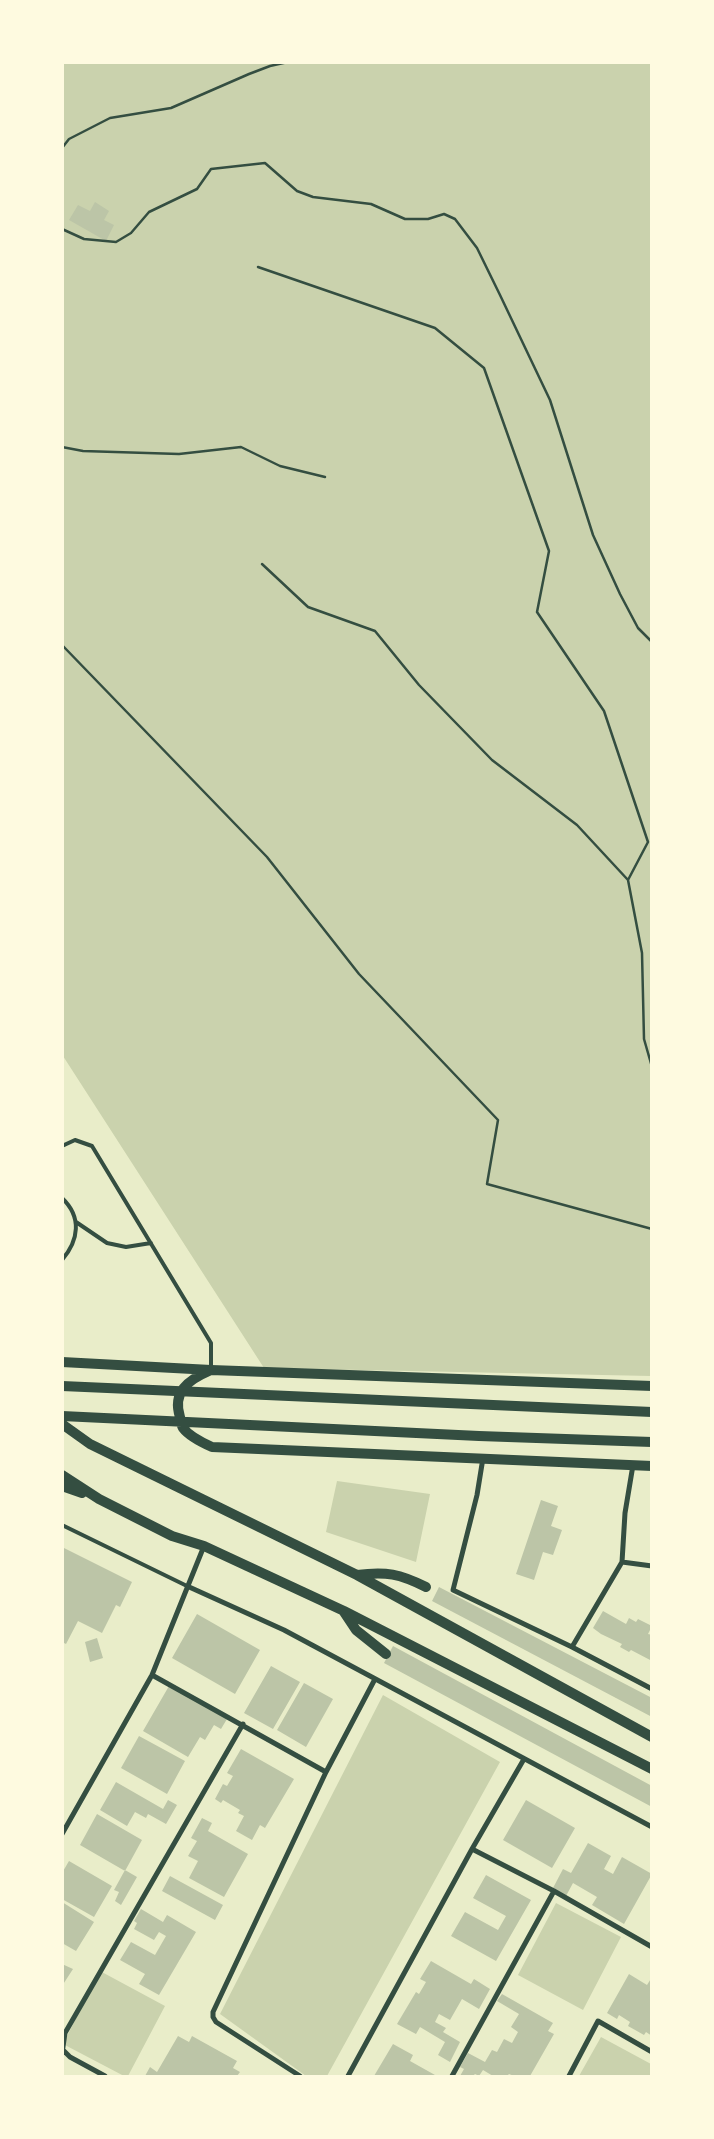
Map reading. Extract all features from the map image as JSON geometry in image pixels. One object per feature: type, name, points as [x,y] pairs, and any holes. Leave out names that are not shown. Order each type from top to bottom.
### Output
[{"type":"main road","points":[[62,1362],[211,1370],[652,1386]]},
{"type":"main road","points":[[211,1370],[195,1377],[184,1385],[177,1399],[183,1428],[200,1441],[212,1447],[652,1466]]},
{"type":"main road","points":[[62,1386],[652,1412]]},
{"type":"main road","points":[[62,1416],[479,1436],[652,1442]]},
{"type":"main road","points":[[62,1424],[90,1444],[357,1575],[652,1737]]},
{"type":"main road","points":[[62,1475],[99,1499],[172,1536],[204,1546],[344,1611],[652,1769]]},
{"type":"main road","points":[[63,1488],[99,1499]]},
{"type":"main road","points":[[357,1575],[380,1572],[408,1578],[426,1588]]},
{"type":"main road","points":[[344,1611],[356,1630],[386,1654]]},
{"type":"street","points":[[483,1458],[477,1495],[453,1590],[572,1647],[652,1689]]},
{"type":"street","points":[[572,1647],[622,1562],[626,1513],[633,1465]]},
{"type":"street","points":[[62,1834],[152,1675],[204,1546]]},
{"type":"street","points":[[622,1562],[652,1566]]},
{"type":"street","points":[[187,1586],[284,1630],[652,1827]]},
{"type":"street","points":[[152,1675],[326,1772]]},
{"type":"street","points":[[300,2076],[216,2022],[213,2012],[326,1772],[375,1679]]},
{"type":"street","points":[[105,2076],[70,2057],[63,2051],[66,2033],[242,1724]]},
{"type":"street","points":[[348,2076],[472,1848],[524,1759]]},
{"type":"street","points":[[472,1848],[554,1891],[652,1947]]},
{"type":"street","points":[[452,2076],[554,1891]]},
{"type":"street","points":[[569,2076],[598,2021],[652,2052]]},
{"type":"lane","points":[[62,1146],[75,1140],[92,1146],[211,1343],[211,1370]]},
{"type":"lane","points":[[62,1198],[72,1209],[76,1222],[76,1236],[72,1249],[62,1260]]},
{"type":"lane","points":[[76,1222],[107,1243],[126,1247],[151,1243]]},
{"type":"lane","points":[[62,1525],[187,1586]]},
{"type":"path","points":[[62,148],[69,139],[110,118],[171,108],[249,74],[288,62]]},
{"type":"path","points":[[62,228],[84,239],[116,242],[131,233],[149,212],[197,189],[211,169],[265,163],[297,191],[313,197],[371,204],[405,219],[428,219],[444,214],[455,219],[477,248],[550,400],[593,535],[638,628],[652,642]]},
{"type":"path","points":[[258,267],[435,328],[484,368],[549,551],[537,612],[604,711],[648,842],[628,880]]},
{"type":"path","points":[[62,446],[82,451],[179,454],[240,447],[280,466],[325,477]]},
{"type":"path","points":[[262,564],[308,607],[375,631],[419,685],[492,760],[577,825],[628,880],[642,954],[644,1039],[652,1067]]},
{"type":"path","points":[[62,645],[267,857],[360,974],[498,1120],[487,1184],[652,1229]]},
{"type":"green space","points":[[62,63],[651,63],[651,1376],[264,1368],[63,1056]]},
{"type":"green space","points":[[337,1481],[430,1494],[416,1562],[326,1532]]},
{"type":"green space","points":[[383,1695],[500,1762],[327,2076],[306,2076],[220,2014]]},
{"type":"green space","points":[[556,1903],[621,1937],[583,2010],[518,1975]]},
{"type":"green space","points":[[100,1971],[165,2006],[128,2076],[124,2076],[63,2044]]},
{"type":"green space","points":[[601,2037],[651,2064],[651,2076],[579,2076]]},
{"type":"building","points":[[95,202],[109,211],[104,220],[114,225],[106,241],[69,220],[78,205],[90,211]]},
{"type":"building","points":[[541,1500],[558,1506],[551,1526],[562,1530],[553,1555],[543,1552],[534,1580],[516,1574]]},
{"type":"building","points":[[62,1547],[132,1582],[120,1607],[116,1605],[102,1633],[78,1621],[66,1644],[62,1642]]},
{"type":"building","points":[[439,1587],[652,1698],[652,1717],[432,1601]]},
{"type":"building","points":[[603,1611],[626,1624],[629,1618],[636,1622],[638,1619],[652,1626],[648,1634],[652,1635],[652,1661],[631,1650],[629,1652],[620,1647],[622,1644],[593,1628]]},
{"type":"building","points":[[197,1614],[260,1650],[235,1694],[172,1658]]},
{"type":"building","points":[[97,1638],[103,1658],[90,1662],[85,1642]]},
{"type":"building","points":[[393,1646],[652,1786],[652,1807],[384,1663]]},
{"type":"building","points":[[271,1666],[300,1682],[273,1729],[244,1713]]},
{"type":"building","points":[[304,1683],[333,1699],[306,1747],[277,1730]]},
{"type":"building","points":[[169,1686],[227,1719],[221,1729],[214,1725],[205,1740],[200,1737],[188,1757],[143,1731]]},
{"type":"building","points":[[139,1736],[185,1761],[167,1794],[121,1768]]},
{"type":"building","points":[[241,1749],[294,1779],[265,1828],[260,1825],[252,1840],[236,1831],[244,1816],[238,1813],[240,1810],[223,1800],[221,1803],[215,1799],[223,1784],[227,1786],[233,1776],[227,1773]]},
{"type":"building","points":[[116,1782],[163,1809],[168,1800],[177,1805],[166,1824],[148,1814],[146,1818],[135,1812],[127,1826],[100,1810]]},
{"type":"building","points":[[526,1800],[575,1828],[552,1868],[503,1840]]},
{"type":"building","points":[[97,1814],[142,1840],[125,1871],[80,1845]]},
{"type":"building","points":[[202,1818],[212,1823],[208,1831],[248,1854],[224,1897],[189,1878],[198,1861],[188,1856],[197,1841],[191,1838]]},
{"type":"building","points":[[588,1843],[611,1856],[604,1869],[613,1874],[622,1857],[652,1874],[624,1924],[592,1905],[597,1897],[573,1883],[566,1896],[553,1888],[563,1869],[571,1873]]},
{"type":"building","points":[[69,1861],[112,1886],[94,1917],[62,1899],[62,1873]]},
{"type":"building","points":[[125,1870],[137,1877],[121,1905],[115,1901],[119,1892],[114,1890]]},
{"type":"building","points":[[486,1875],[531,1900],[496,1961],[451,1936],[465,1912],[498,1930],[506,1916],[473,1898]]},
{"type":"building","points":[[170,1876],[223,1905],[215,1920],[162,1891]]},
{"type":"building","points":[[62,1902],[94,1922],[76,1951],[62,1943]]},
{"type":"building","points":[[141,1909],[163,1922],[167,1915],[196,1932],[159,1995],[139,1984],[145,1974],[120,1960],[131,1942],[155,1955],[166,1936],[159,1932],[154,1940],[134,1929],[137,1923],[134,1921]]},
{"type":"building","points":[[431,1961],[471,1984],[474,1979],[490,1989],[479,2009],[462,1999],[450,2020],[439,2014],[435,2022],[446,2028],[443,2032],[460,2042],[450,2062],[438,2055],[445,2042],[420,2027],[416,2034],[397,2024],[416,1992],[419,1994],[426,1982],[420,1979]]},
{"type":"building","points":[[62,1964],[73,1969],[62,1986]]},
{"type":"building","points":[[629,1974],[647,1985],[652,1977],[652,2036],[646,2032],[644,2035],[628,2026],[630,2022],[619,2015],[617,2019],[607,2013]]},
{"type":"building","points":[[502,1994],[553,2023],[548,2031],[554,2034],[530,2076],[514,2076],[509,2074],[507,2076],[493,2076],[483,2070],[479,2076],[475,2074],[473,2076],[460,2076],[464,2069],[460,2067],[468,2053],[485,2062],[492,2050],[497,2052],[504,2039],[512,2043],[518,2032],[511,2027],[519,2014],[497,2001]]},
{"type":"building","points":[[178,2036],[189,2042],[192,2036],[237,2061],[233,2068],[240,2072],[237,2076],[145,2076],[150,2067],[157,2072]]},
{"type":"building","points":[[393,2044],[413,2055],[410,2061],[435,2075],[374,2076]]}]
